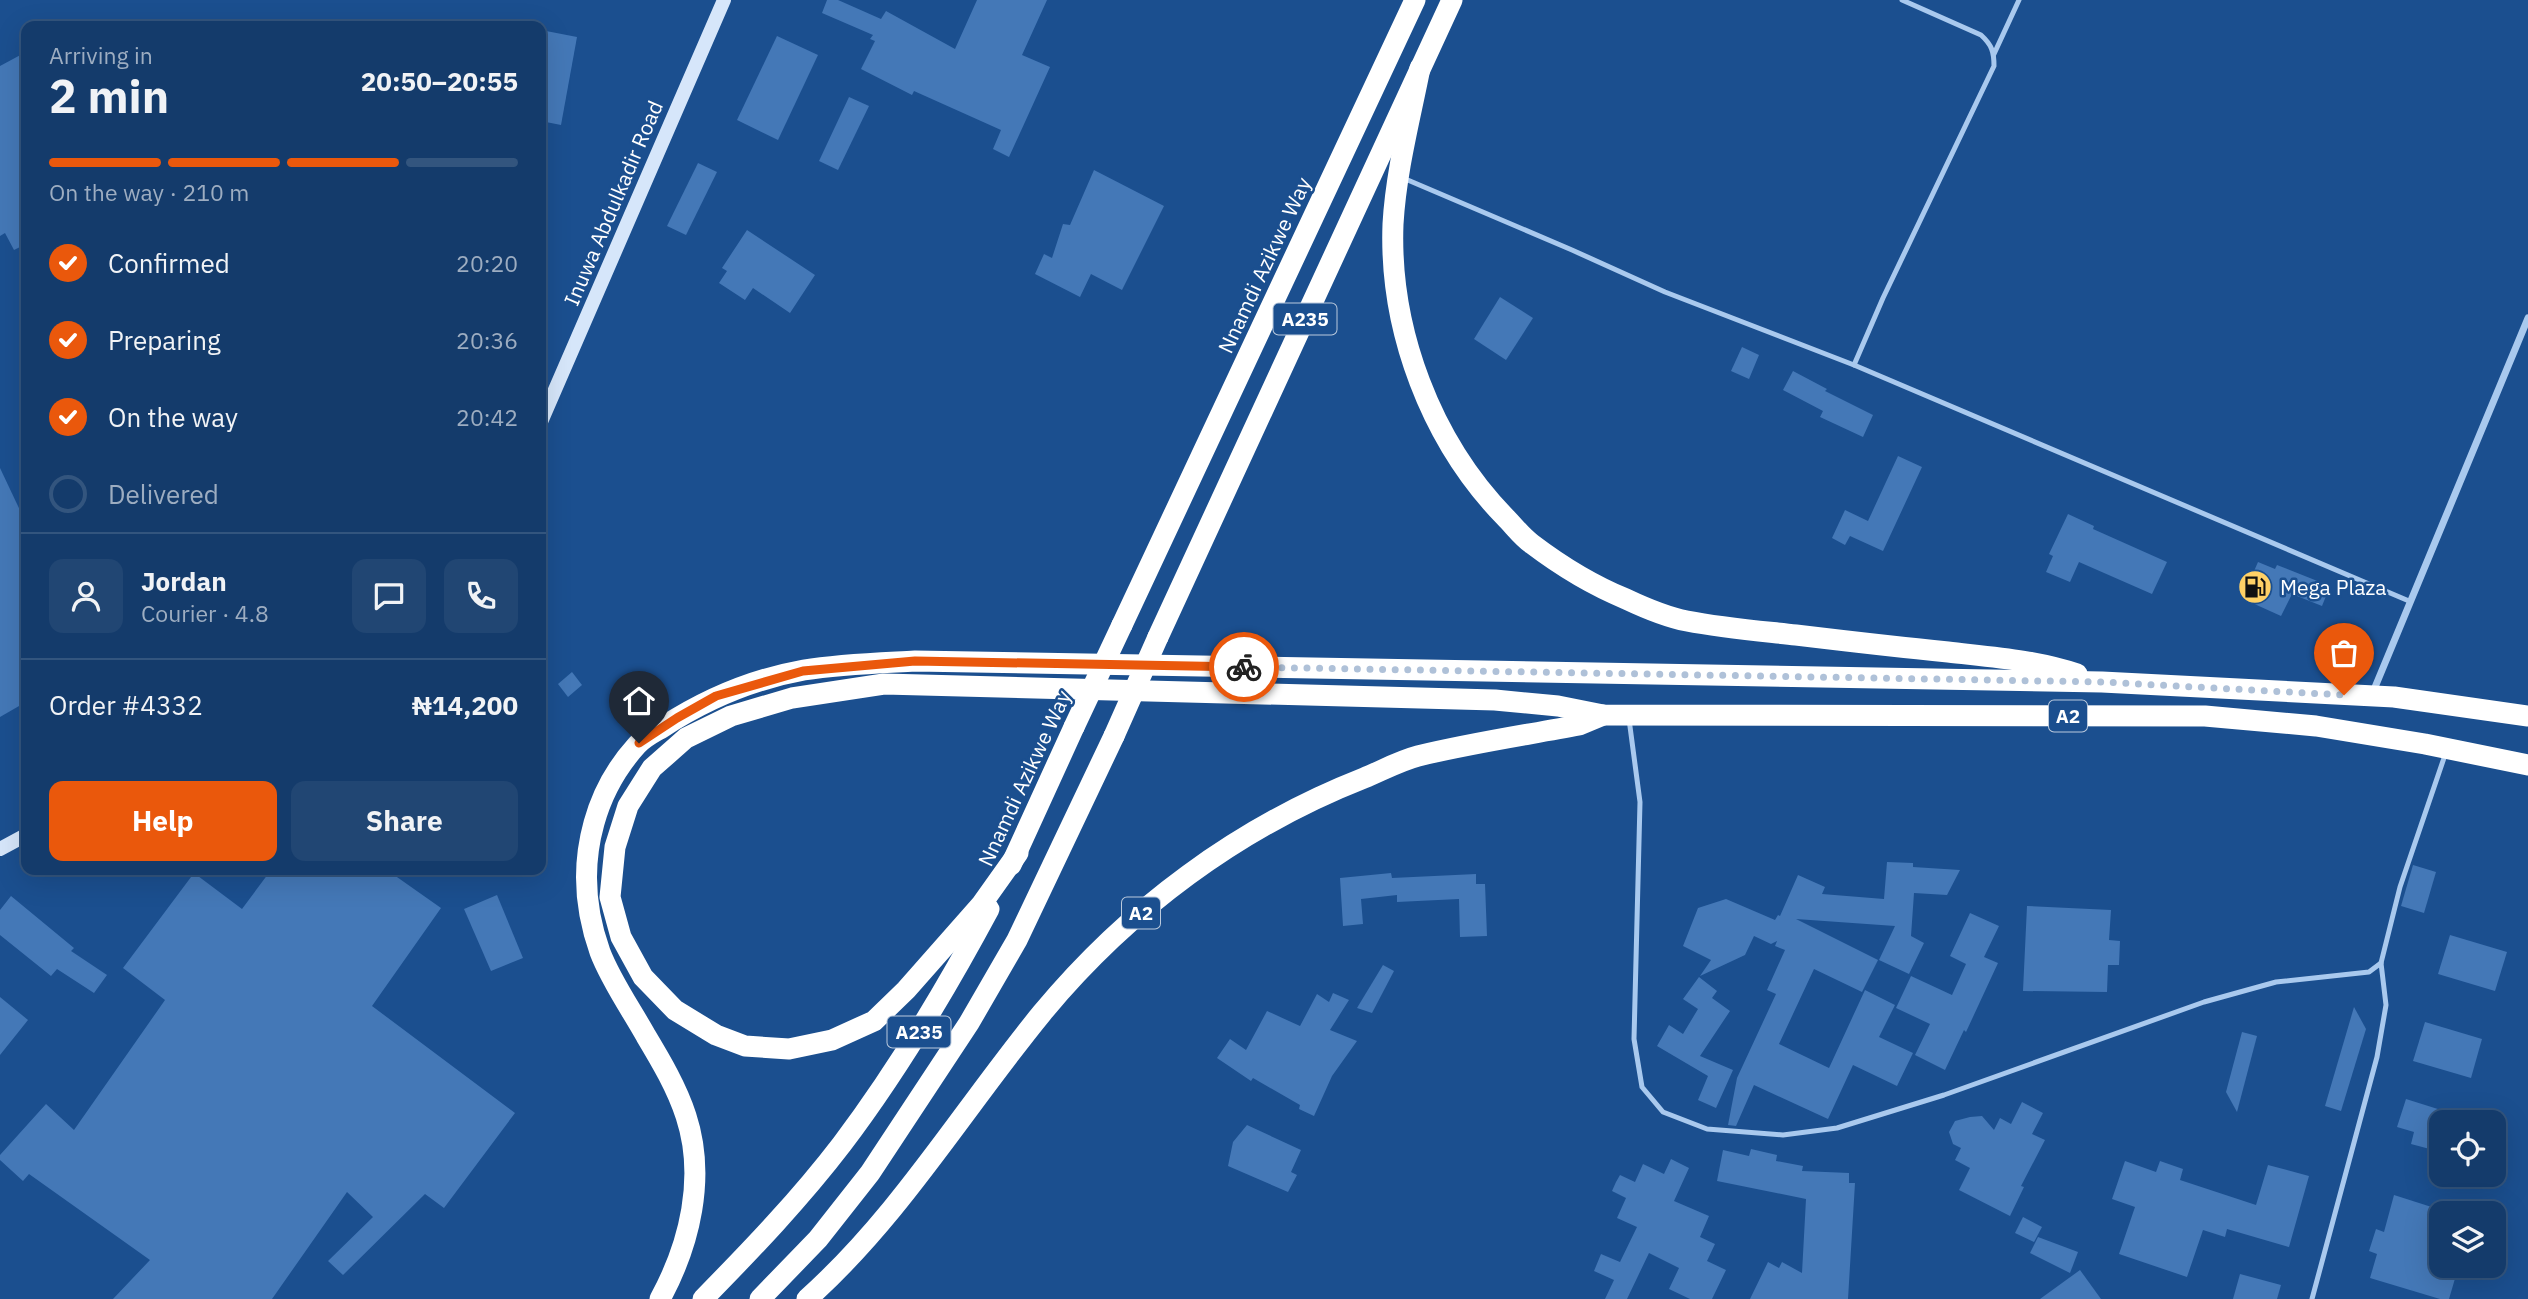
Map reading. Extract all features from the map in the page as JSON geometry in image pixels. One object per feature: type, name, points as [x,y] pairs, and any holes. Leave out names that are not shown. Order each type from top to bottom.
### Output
[{"type":"highway","name":"Nnamdi Azikwe Way","points":[[704,1299],[787,1210],[841,1144],[900,1063],[946,989],[1018,853],[1074,727],[1415,0]]},
{"type":"highway","name":"A235","points":[[760,1299],[818,1239],[870,1173],[969,1023],[1017,940],[1114,736],[1452,0]]},
{"type":"highway","points":[[1420,68],[1398,176],[1393,225],[1395,276],[1412,360],[1451,447],[1474,481],[1530,543],[1570,571],[1606,591],[1647,609],[1686,621],[1987,657],[2059,668],[2102,682]]},
{"type":"highway","name":"A2","points":[[660,1299],[690,1223],[695,1189],[694,1150],[686,1116],[663,1065],[601,955],[590,917],[586,884],[588,846],[599,806],[616,772],[639,743],[716,696],[803,671],[915,661],[2102,682],[2371,696],[2509,711],[2528,716]]},
{"type":"highway","points":[[1018,853],[964,924],[906,990],[874,1021],[832,1040],[789,1049],[746,1045],[716,1035],[675,1010],[643,977],[621,937],[610,897],[615,848],[628,806],[652,768],[686,737],[731,716],[792,698],[884,684],[1495,700],[1558,706],[1603,715]]},
{"type":"highway","name":"A2","points":[[807,1299],[834,1275],[893,1209],[1043,1012],[1105,945],[1169,888],[1232,844],[1321,794],[1416,757],[1579,725],[1603,715],[2205,716],[2316,726],[2448,748],[2528,765]]},
{"type":"street","name":"Inuwa Abdulkadir Road","points":[[546,410],[724,0]]},
{"type":"street","points":[[2371,696],[2528,318]]},
{"type":"street","points":[[0,849],[21,838]]},
{"type":"lane","points":[[1854,365],[1883,298],[1994,66],[1990,43],[1981,35],[1902,0]]},
{"type":"lane","points":[[1994,54],[2019,0]]},
{"type":"lane","points":[[1398,176],[1665,292],[1854,365],[2409,601]]},
{"type":"lane","points":[[1628,715],[1640,802],[1634,1039],[1642,1087],[1663,1112],[1707,1129],[1783,1135],[1837,1128],[1944,1095],[2204,1002],[2276,982],[2369,972],[2381,963]]},
{"type":"lane","points":[[2312,1299],[2377,1057],[2386,1005],[2381,963],[2400,887],[2448,748]]},
{"type":"building","points":[[827,0],[838,0],[881,19],[886,11],[955,49],[977,0],[1047,0],[1022,55],[1050,67],[1009,157],[993,149],[1001,130],[914,91],[912,95],[861,69],[875,41],[870,39],[873,35],[822,13]]},
{"type":"building","points":[[546,31],[577,37],[561,125],[546,122]]},
{"type":"building","points":[[777,36],[818,55],[778,140],[737,120]]},
{"type":"building","points":[[21,55],[21,246],[14,250],[5,233],[0,236],[0,66]]},
{"type":"building","points":[[849,97],[869,106],[838,170],[819,161]]},
{"type":"building","points":[[698,163],[717,172],[686,235],[667,226]]},
{"type":"building","points":[[1094,170],[1164,206],[1122,290],[1091,274],[1080,297],[1035,274],[1044,254],[1052,258],[1063,224],[1070,225]]},
{"type":"building","points":[[747,230],[815,275],[790,313],[753,288],[745,300],[719,283],[727,271],[722,268]]},
{"type":"building","points":[[1500,297],[1533,318],[1506,360],[1474,339]]},
{"type":"building","points":[[1742,347],[1759,355],[1749,379],[1731,371]]},
{"type":"building","points":[[1793,371],[1827,389],[1825,391],[1873,415],[1863,437],[1820,417],[1823,411],[1783,390]]},
{"type":"building","points":[[1898,456],[1922,467],[1883,551],[1850,536],[1845,545],[1832,538],[1845,510],[1868,521]]},
{"type":"building","points":[[0,468],[21,512],[21,705],[0,717]]},
{"type":"building","points":[[2068,514],[2094,526],[2093,529],[2167,562],[2152,594],[2079,562],[2070,582],[2046,572],[2053,556],[2049,554]]},
{"type":"building","points":[[2258,562],[2275,569],[2277,565],[2330,586],[2322,606],[2292,594],[2281,616],[2250,602],[2259,581],[2251,578]]},
{"type":"building","points":[[572,672],[582,685],[568,697],[558,684]]},
{"type":"building","points":[[1887,862],[1913,863],[1913,867],[1960,870],[1947,895],[1914,893],[1911,936],[1924,943],[1909,974],[1879,960],[1895,926],[1796,919],[1878,960],[1862,992],[1814,969],[1779,1044],[1829,1068],[1865,990],[1895,1005],[1879,1037],[1913,1053],[1897,1086],[1853,1065],[1828,1119],[1754,1085],[1736,1126],[1728,1125],[1737,1078],[1776,994],[1767,990],[1785,950],[1775,946],[1777,941],[1771,944],[1754,936],[1745,955],[1700,976],[1711,960],[1683,946],[1698,908],[1726,899],[1775,920],[1780,916],[1798,875],[1825,887],[1822,894],[1884,899]]},
{"type":"building","points":[[2413,865],[2436,872],[2424,913],[2401,906]]},
{"type":"building","points":[[1391,873],[1392,878],[1476,874],[1476,884],[1485,884],[1487,936],[1460,937],[1459,899],[1397,902],[1397,895],[1361,899],[1363,924],[1343,926],[1340,878]]},
{"type":"building","points":[[193,875],[197,875],[242,909],[267,875],[394,875],[441,908],[372,1006],[515,1113],[444,1208],[425,1194],[343,1275],[328,1261],[373,1217],[347,1192],[272,1299],[113,1299],[150,1260],[29,1174],[23,1181],[0,1160],[0,1155],[46,1104],[74,1130],[165,1000],[123,968]]},
{"type":"building","points":[[497,895],[523,958],[491,971],[464,909]]},
{"type":"building","points":[[11,896],[74,948],[71,951],[107,975],[94,993],[57,969],[51,976],[0,935],[0,910]]},
{"type":"building","points":[[2027,906],[2111,910],[2109,940],[2120,941],[2119,965],[2108,965],[2107,992],[2023,991]]},
{"type":"building","points":[[1970,913],[1999,926],[1984,957],[1998,963],[1945,1070],[1915,1055],[1930,1024],[1896,1008],[1911,976],[1952,995],[1966,964],[1950,956]]},
{"type":"building","points":[[2450,935],[2507,952],[2495,991],[2438,974]]},
{"type":"building","points":[[1383,965],[1394,971],[1372,1013],[1357,1008]]},
{"type":"building","points":[[1699,977],[1717,991],[1712,998],[1730,1011],[1700,1056],[1733,1070],[1716,1108],[1698,1100],[1708,1076],[1657,1046],[1669,1025],[1683,1034],[1698,1009],[1683,999]]},
{"type":"building","points":[[1333,993],[1349,1000],[1330,1030],[1357,1041],[1332,1076],[1314,1116],[1253,1078],[1251,1081],[1217,1058],[1230,1039],[1246,1050],[1267,1011],[1300,1026],[1317,994],[1329,1002]]},
{"type":"building","points":[[0,997],[28,1020],[0,1055]]},
{"type":"building","points":[[2354,1007],[2366,1029],[2341,1111],[2325,1106]]},
{"type":"building","points":[[2425,1022],[2482,1039],[2471,1078],[2413,1061]]},
{"type":"building","points":[[2242,1032],[2257,1036],[2237,1112],[2226,1092]]},
{"type":"building","points":[[2406,1099],[2441,1110],[2429,1110],[2429,1149],[2411,1144],[2414,1132],[2397,1127]]},
{"type":"building","points":[[2022,1102],[2043,1113],[2032,1134],[2045,1140],[2021,1186],[2024,1187],[2010,1216],[1959,1190],[1970,1168],[1955,1160],[1961,1148],[1953,1144],[1949,1132],[1955,1121],[1970,1117],[1982,1116],[1994,1130],[2000,1118],[2011,1124]]},
{"type":"building","points":[[1247,1125],[1301,1150],[1291,1172],[1297,1175],[1288,1192],[1228,1166],[1233,1142]]},
{"type":"building","points":[[1751,1149],[1777,1155],[1776,1161],[1803,1166],[1802,1171],[1849,1173],[1849,1183],[1855,1183],[1848,1299],[1750,1299],[1768,1262],[1779,1268],[1782,1262],[1802,1273],[1806,1199],[1717,1181],[1723,1150],[1749,1156]]},
{"type":"building","points":[[1671,1159],[1689,1168],[1674,1201],[1709,1216],[1700,1237],[1715,1244],[1707,1261],[1726,1270],[1712,1299],[1690,1299],[1669,1289],[1679,1268],[1649,1253],[1627,1299],[1605,1299],[1614,1280],[1594,1271],[1601,1254],[1620,1262],[1637,1227],[1617,1218],[1626,1198],[1612,1191],[1616,1182],[1620,1175],[1635,1182],[1643,1164],[1664,1174]]},
{"type":"building","points":[[2125,1161],[2156,1172],[2160,1161],[2183,1169],[2180,1180],[2256,1205],[2268,1165],[2309,1176],[2289,1247],[2227,1229],[2225,1237],[2203,1230],[2187,1277],[2119,1254],[2135,1207],[2112,1199]]},
{"type":"building","points":[[2394,1195],[2429,1206],[2429,1278],[2455,1278],[2449,1299],[2440,1299],[2370,1278],[2377,1254],[2369,1251],[2376,1229],[2384,1232]]},
{"type":"building","points":[[2023,1217],[2042,1227],[2034,1242],[2015,1233]]},
{"type":"building","points":[[2038,1237],[2078,1252],[2070,1273],[2030,1253]]},
{"type":"building","points":[[2080,1270],[2101,1299],[2040,1299]]},
{"type":"building","points":[[2240,1274],[2281,1285],[2277,1299],[2233,1299]]},
{"type":"way so far","points":[[1244,667],[2102,682],[2344,695]]},
{"type":"place","name":"Mega Plaza","points":[[2255,587]]},
{"type":"route","points":[[639,743],[716,696],[803,671],[856,664],[915,661],[1244,667]]}]
